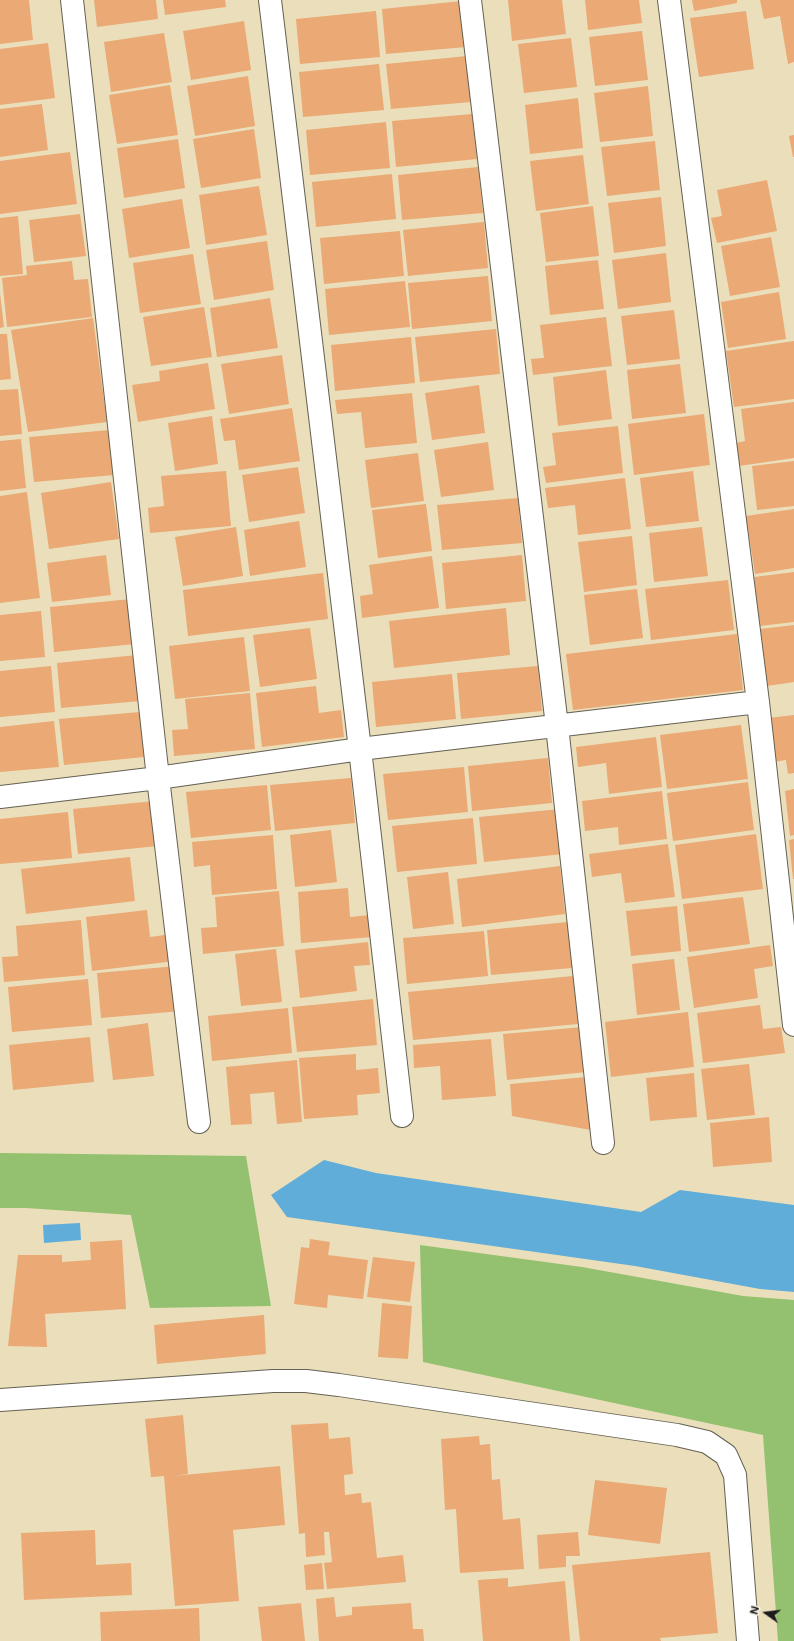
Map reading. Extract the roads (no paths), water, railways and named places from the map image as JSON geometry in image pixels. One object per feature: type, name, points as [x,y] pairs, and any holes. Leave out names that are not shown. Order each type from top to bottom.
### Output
[{"type":"street","points":[[72,0],[158,778],[199,1122]]},
{"type":"street","points":[[270,0],[360,749],[402,1116]]},
{"type":"street","points":[[470,0],[557,726],[603,1143]]},
{"type":"street","points":[[669,0],[758,702],[794,1025]]},
{"type":"street","points":[[0,797],[158,778],[360,749],[758,702]]},
{"type":"street","points":[[0,1400],[274,1381],[306,1381],[677,1435],[707,1442],[726,1455],[735,1475],[748,1641]]},
{"type":"water","points":[[324,1160],[376,1173],[641,1212],[680,1190],[794,1205],[794,1292],[760,1289],[635,1266],[287,1217],[271,1195]]},
{"type":"water","points":[[80,1223],[81,1240],[44,1243],[43,1225]]}]
